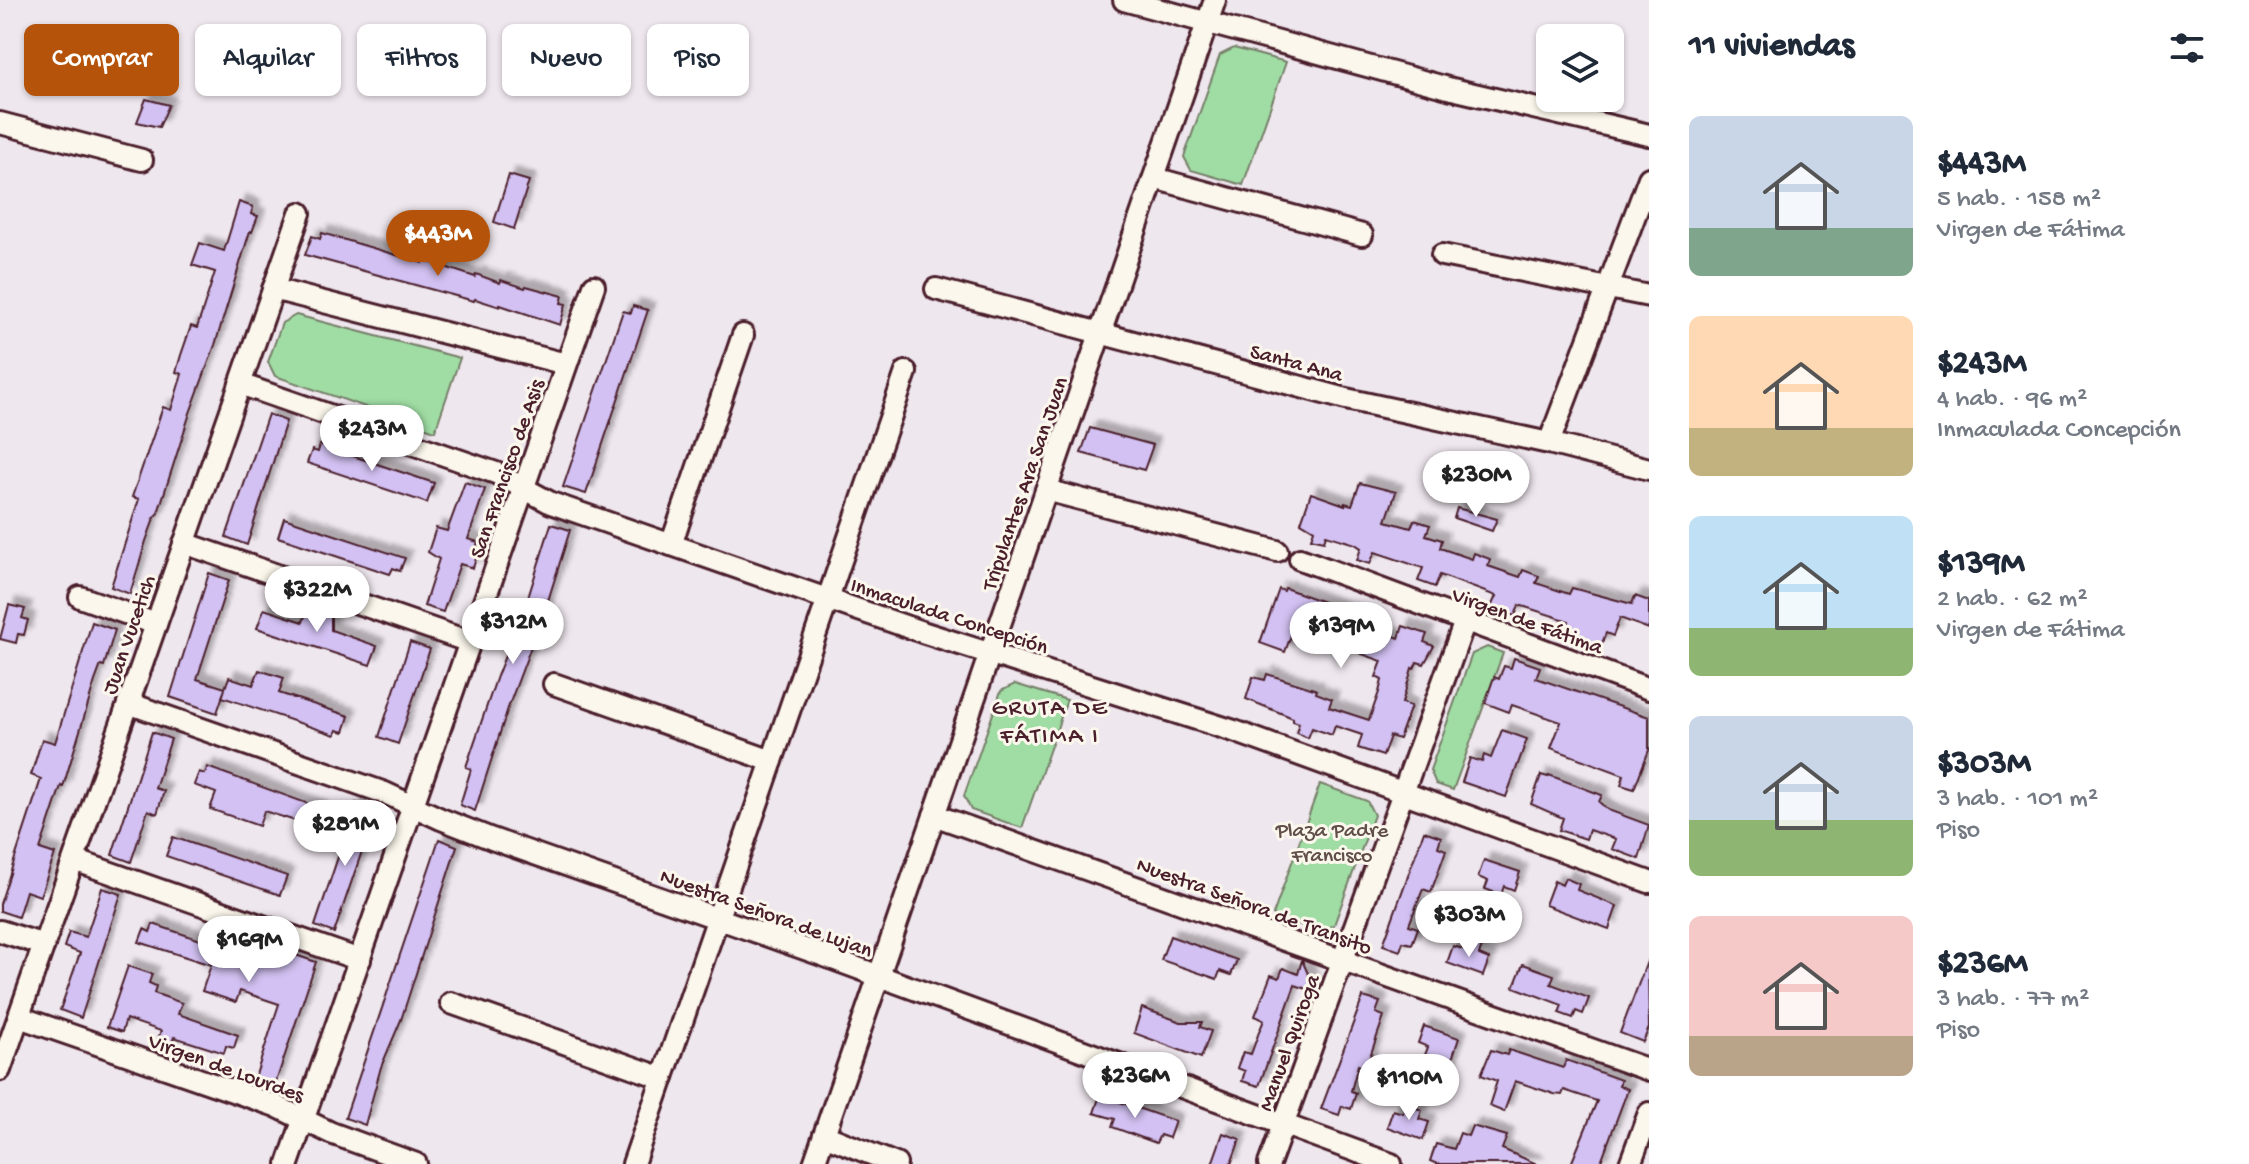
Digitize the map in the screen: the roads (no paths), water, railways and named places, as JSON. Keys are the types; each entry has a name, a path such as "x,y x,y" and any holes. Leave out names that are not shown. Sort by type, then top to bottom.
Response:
{"street":[{"path":"1124,0 1448,88 1649,135"},
{"name":"Tripulantes Ara San Juan","path":"814,1164 1215,0"},
{"path":"0,123 142,160"},
{"path":"1154,178 1362,235"},
{"path":"1549,443 1649,178"},
{"name":"Juan Vucetich","path":"0,1070 300,213"},
{"path":"1442,255 1649,296"},
{"name":"San Francisco de Asis","path":"288,1164 594,286"},
{"path":"273,289 566,364"},
{"name":"Santa Ana","path":"936,289 1346,399 1549,443 1649,469"},
{"path":"671,545 743,335"},
{"path":"633,1164 906,372"},
{"name":"Inmaculada Concepción","path":"240,384 496,473 551,503 990,654 1227,729 1649,882"},
{"path":"1046,490 1277,551"},
{"path":"184,543 470,642"},
{"name":"Virgen de Fátima","path":"1300,559 1649,689"},
{"path":"80,597 156,624"},
{"name":"Manuel Quiroga","path":"1269,1164 1465,621"},
{"path":"554,684 772,761"},
{"name":"Nuestra Señora de Lujan","path":"128,703 385,793 492,839 1391,1164"},
{"name":"Nuestra Señora de Transito","path":"934,815 1649,1070"},
{"path":"74,860 360,960"},
{"path":"0,931 44,945"},
{"path":"451,1003 663,1078"},
{"name":"Virgen de Lourdes","path":"19,1017 276,1106 331,1133 416,1164"},
{"path":"1630,1164 1649,1113"},
{"path":"824,1135 896,1164"}],"district":[{"name":"GRUTA DE FÁTIMA I","path":"1050,720"}],"park label":[{"name":"Plaza Padre Francisco","path":"1332,840"}]}
